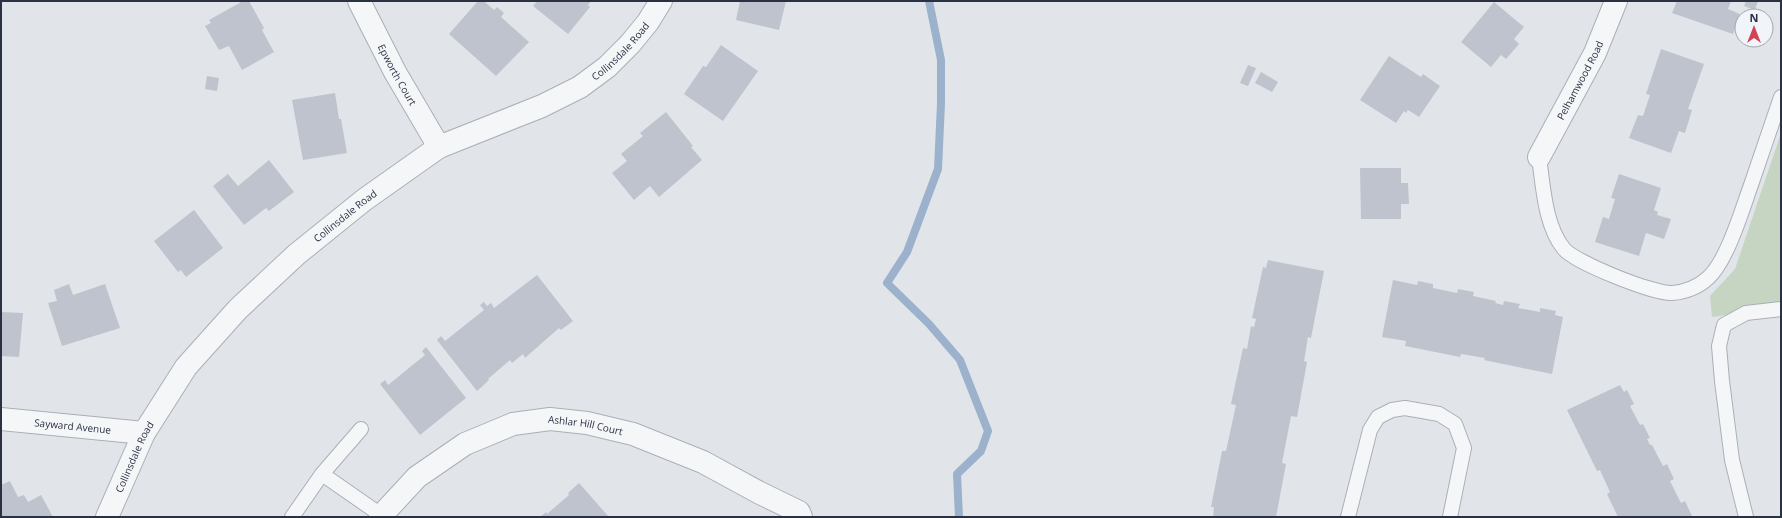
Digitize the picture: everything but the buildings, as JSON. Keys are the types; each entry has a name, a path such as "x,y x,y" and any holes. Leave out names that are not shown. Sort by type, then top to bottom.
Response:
{"street":[{"name":"Epworth Court","path":"359,1 396,72 439,146"},
{"name":"Collinsdale Road","path":"107,517 144,433 186,367 238,309 297,254 352,210 439,146 542,106 580,87 607,67 630,44 648,22 661,1"},
{"name":"Pelhamwood Road","path":"1539,157 1595,53 1616,1"},
{"name":"Ashlar Hill Court","path":"381,516 417,477 465,444 513,424 550,418 587,423 633,434 703,462 799,512 801,517"},
{"name":"Sayward Avenue","path":"1,419 144,433"}],"lane":[{"path":"1539,157 1547,209 1556,236 1565,250 1576,259 1650,290 1672,293 1693,289 1708,278 1719,263 1736,228 1781,97"},
{"path":"1746,517 1732,460 1719,346 1724,325 1746,313 1781,309"},
{"path":"1348,517 1370,430 1378,417 1392,410 1405,408 1438,414 1455,424 1464,448 1450,517"},
{"path":"292,517 322,474 360,429"},
{"path":"322,474 381,516"}],"green space":[{"path":"1781,133 1781,307 1712,317 1710,296 1735,269"}],"waterway":[{"path":"929,1 941,60 938,169 907,252 887,283 929,324 960,360 988,431 981,451 957,474 959,517"}]}
